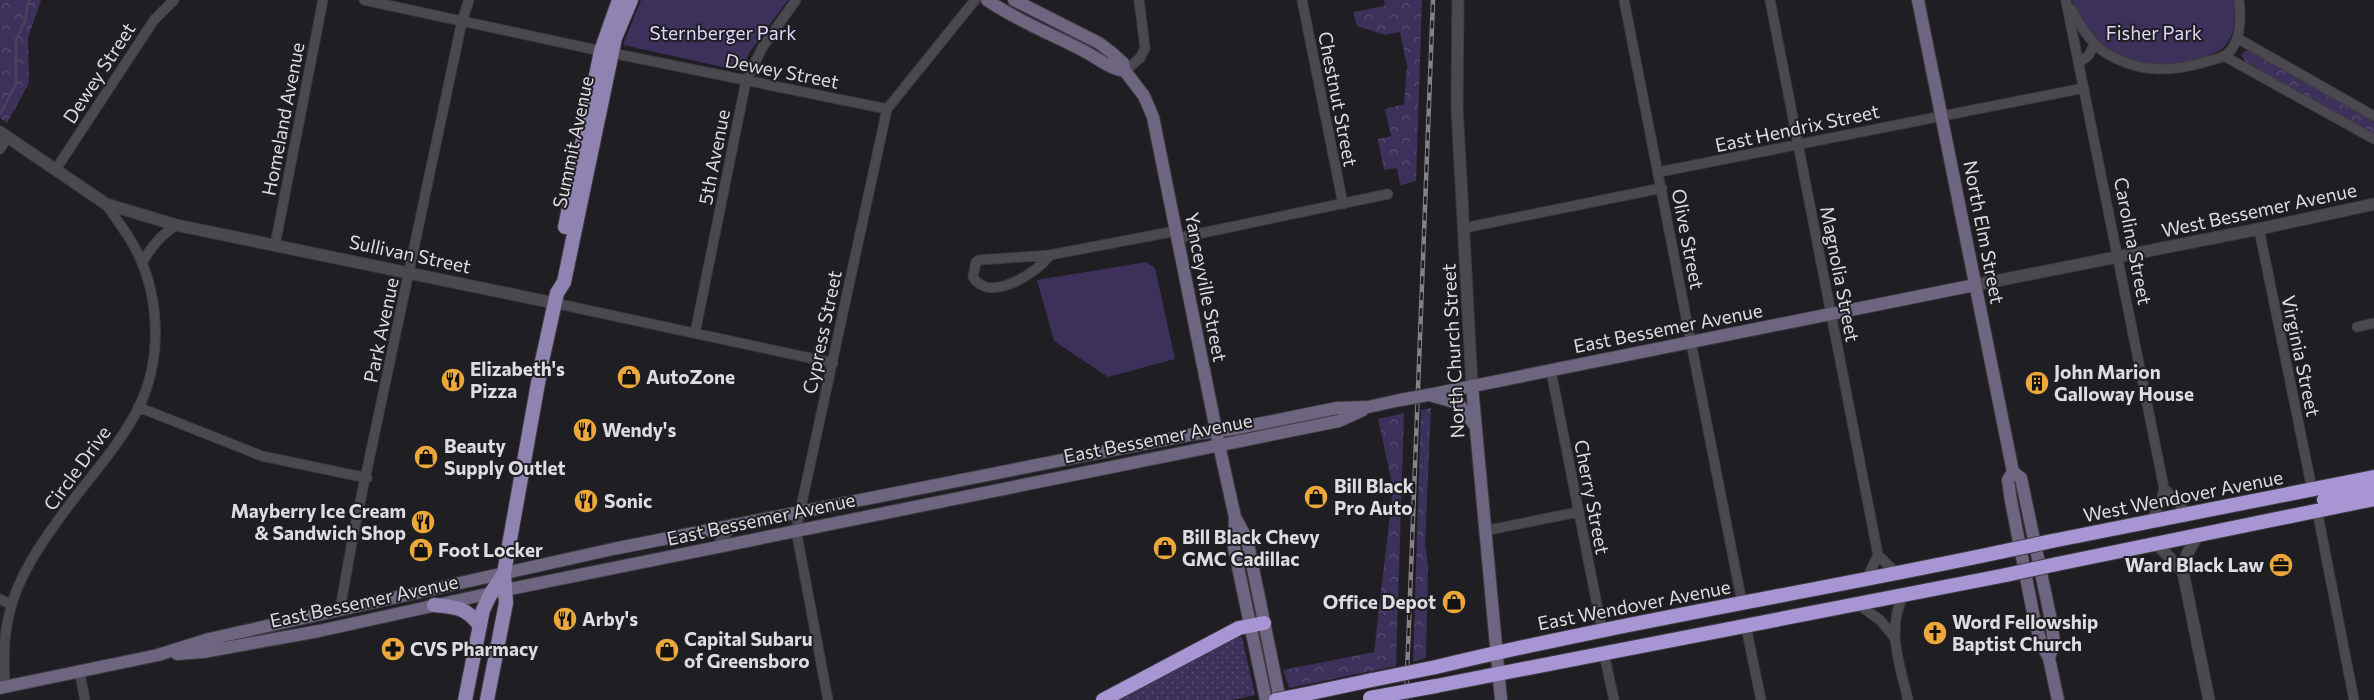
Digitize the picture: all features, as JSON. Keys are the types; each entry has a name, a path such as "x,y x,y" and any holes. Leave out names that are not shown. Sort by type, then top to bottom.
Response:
{"highway":[{"name":"West Wendover Avenue","path":"2000,552 2374,477"},
{"path":"2317,510 2326,499 2374,488"},
{"path":"1366,699 1859,605 2374,499"},
{"name":"East Wendover Avenue","path":"1278,700 1602,630 1897,574 2000,552"},
{"path":"1103,700 1239,628 1257,624"}],"main road":[{"name":"Summit Avenue","path":"487,700 506,603 504,573 542,361 556,298 554,283 558,261 619,0"},
{"name":"Summit Avenue","path":"606,52 619,29 631,0"},
{"path":"987,0 1011,15 1081,49 1115,70 1125,71"},
{"name":"Yanceyville Street","path":"1014,0 1098,43 1123,62 1125,71 1144,96 1153,117 1216,432 1235,517 1247,539 1266,700"},
{"name":"North Elm Street","path":"1918,0 2013,472 2008,480 2011,501 2035,623 2042,645 2049,658 2058,700"},
{"name":"East Bessemer Avenue","path":"3,687 158,655 209,639 340,609 734,524 1337,408 1368,407 1975,285"},
{"name":"North Church Street","path":"1472,386 1501,700"},
{"path":"1428,395 1458,403 1475,425"},
{"name":"East Bessemer Avenue","path":"158,655 202,652 306,634 505,590 1339,421 1368,407"},
{"name":"Summit Avenue","path":"465,700 480,626 491,593 504,573"},
{"path":"434,605 459,607 469,613 480,626"},
{"path":"306,634 333,622 338,617 340,609"},
{"path":"277,639 283,630 310,616"},
{"name":"Yanceyville Street","path":"1257,624 1278,700"}],"street":[{"name":"Dewey Street","path":"56,168 154,20 174,0"},
{"name":"Homeland Avenue","path":"275,245 323,0"},
{"name":"Dewey Street","path":"364,0 746,81 887,108"},
{"name":"Park Avenue","path":"340,609 354,531 367,478 462,21 469,0"},
{"name":"5th Avenue","path":"695,334 746,81 762,48 796,0"},
{"name":"Cypress Street","path":"828,700 796,530 887,108 975,0"},
{"path":"1125,71 1140,58 1145,48 1139,0"},
{"name":"Chestnut Street","path":"1302,0 1343,204"},
{"name":"North Church Street","path":"1458,0 1456,107 1472,386"},
{"name":"Olive Street","path":"1624,0 1742,603"},
{"name":"Magnolia Street","path":"1770,0 1878,555"},
{"path":"2066,1 2085,33 2104,52 2123,62 2149,69 2162,70 2194,65 2224,56 2237,38 2240,30 2239,0"},
{"name":"Carolina Street","path":"2066,1 2164,488"},
{"path":"2237,38 2374,116"},
{"path":"2079,63 2088,56 2095,44"},
{"path":"2224,56 2374,139"},
{"name":"East Hendrix Street","path":"1659,172 2084,88"},
{"name":"Sullivan Street","path":"4,134 106,204 176,225 410,272 556,298 695,334 833,363"},
{"path":"0,149 4,134"},
{"path":"1464,228 1662,188"},
{"path":"1050,255 1044,264 1023,278 1005,285 989,288 976,283 973,277 976,262 979,260 1050,255 1177,234 1388,194"},
{"name":"Circle Drive","path":"3,687 5,637 12,605 40,546 126,429 138,407 151,370 155,335 152,297 134,245 106,204"},
{"name":"West Bessemer Avenue","path":"1975,285 2259,229 2374,204"},
{"path":"142,264 150,248 162,235 176,225"},
{"name":"Virginia Street","path":"2259,229 2312,489"},
{"path":"2357,327 2374,324"},
{"name":"Cherry Street","path":"1551,371 1602,630"},
{"path":"138,407 262,456 367,478"},
{"path":"2164,488 2188,514"},
{"path":"2150,522 2160,504 2164,488"},
{"path":"2317,510 2354,700"},
{"path":"1484,531 1578,512"},
{"path":"719,546 722,537 734,524"},
{"path":"2198,535 2187,554 2183,572 2209,700"},
{"path":"2156,543 2183,572"},
{"path":"1866,580 1878,555 1897,574"},
{"path":"1903,596 1896,613 1894,637 1908,700"},
{"path":"0,599 12,605"},
{"path":"1859,605 1880,620 1894,637"},
{"path":"1746,627 1761,700"},
{"path":"1604,654 1614,700"},
{"path":"79,670 84,700"}],"green space":[{"path":"0,0 41,0 28,38 29,83 7,123 0,118"},
{"name":"Sternberger Park","path":"641,0 788,0 749,53 741,71 623,45"},
{"path":"1384,0 1422,0 1416,181 1400,185 1397,168 1384,170 1378,139 1391,136 1385,109 1404,104 1407,66 1400,32 1385,35 1357,26 1353,12 1385,6"},
{"name":"Fisher Park","path":"2072,0 2234,0 2233,31 2224,47 2214,53 2180,63 2148,64 2133,61 2119,55 2094,37 2084,24"},
{"path":"2247,50 2255,52 2374,122 2374,134 2246,62 2241,55"},
{"path":"1146,262 1155,268 1175,359 1108,377 1054,341 1037,280"},
{"path":"1431,408 1425,544 1428,566 1426,658 1413,662 1421,410"},
{"path":"1404,413 1396,666 1289,688 1283,670 1374,652 1393,488 1378,419"},
{"path":"1242,637 1255,695 1233,700 1116,700 1234,639"}],"waterway":[{"path":"1,113 16,84 16,40 25,21 29,0"}],"railway":[{"path":"1406,700 1433,0"}],"place":[{"name":"AutoZone","path":"629,377"},
{"name":"Elizabeth's Pizza","path":"453,380"},
{"name":"John Marion Galloway House","path":"2037,383"},
{"name":"Wendy's","path":"585,430"},
{"name":"Beauty Supply Outlet","path":"426,457"},
{"name":"Bill Black Pro Auto","path":"1316,497"},
{"name":"Sonic","path":"586,501"},
{"name":"Mayberry Ice Cream & Sandwich Shop","path":"423,522"},
{"name":"Bill Black Chevy GMC Cadillac","path":"1165,548"},
{"name":"Foot Locker","path":"421,550"},
{"name":"Ward Black Law","path":"2281,565"},
{"name":"Office Depot","path":"1454,602"},
{"name":"Arby's","path":"565,619"},
{"name":"Word Fellowship Baptist Church","path":"1935,633"},
{"name":"CVS Pharmacy","path":"393,649"},
{"name":"Capital Subaru of Greensboro","path":"667,650"}]}
